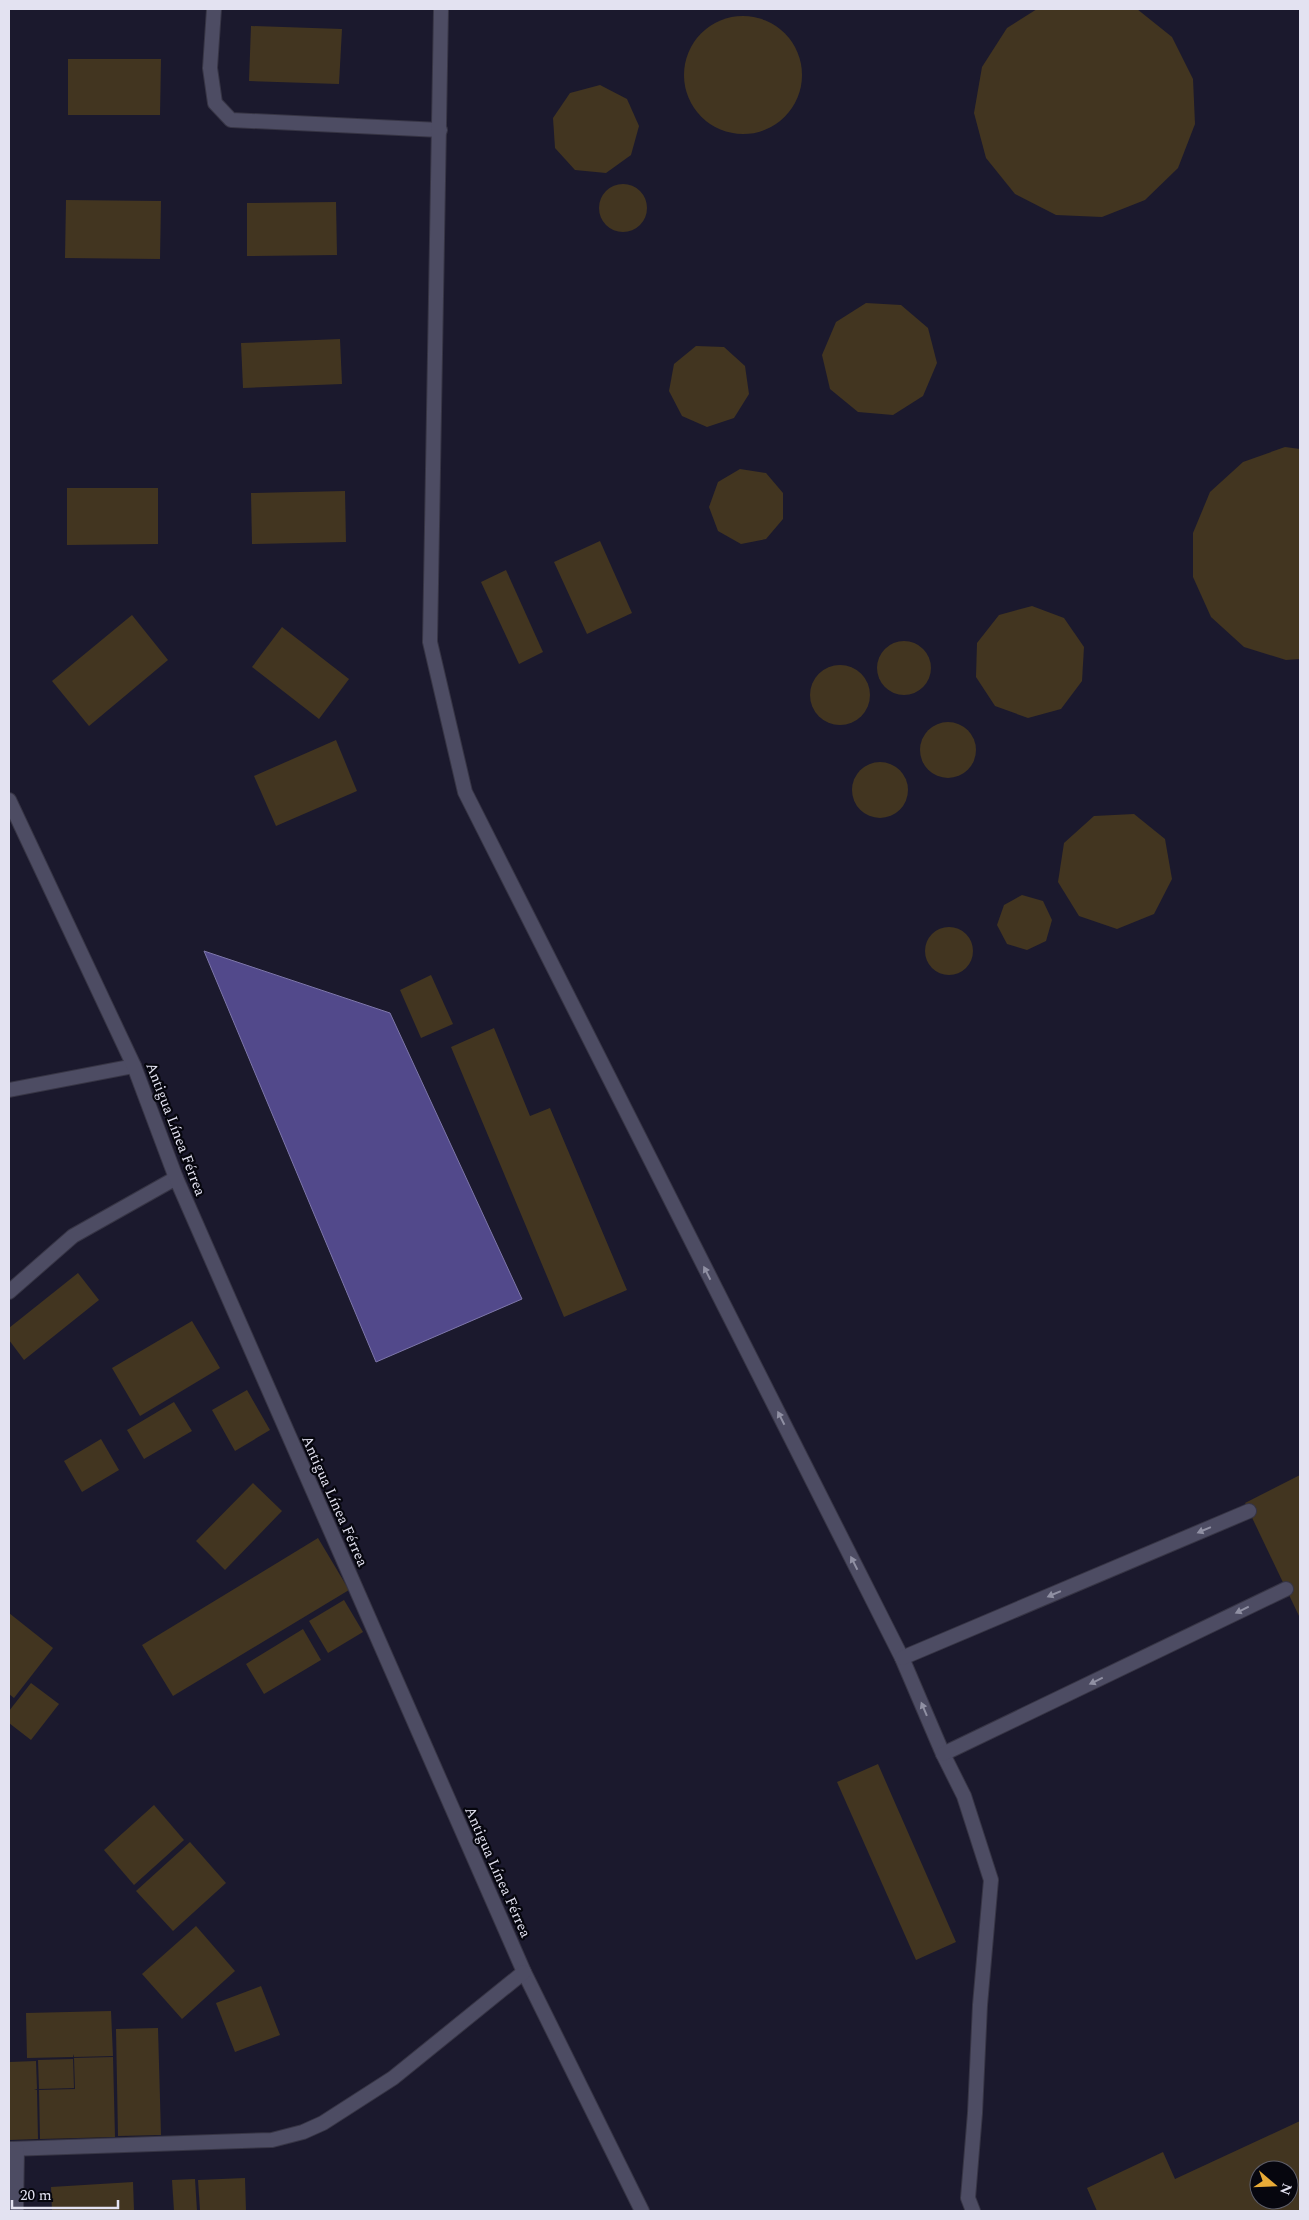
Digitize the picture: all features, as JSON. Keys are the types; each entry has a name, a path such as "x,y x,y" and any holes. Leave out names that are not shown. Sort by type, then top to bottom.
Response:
{"street":[{"path":"214,9 210,68 215,103 231,120 440,130"},
{"path":"441,9 430,642 465,792 902,1658 943,1754 964,1796 991,1880 980,2005 975,2113 968,2198 972,2211"},
{"name":"Antigua Línea Férrea","path":"9,800 134,1066 176,1178 524,1972 642,2211"},
{"path":"9,1090 134,1066"},
{"path":"9,1292 73,1236 176,1178"},
{"path":"902,1658 1249,1511"},
{"path":"943,1754 1286,1589"},
{"path":"16,2211 13,2149 272,2140 303,2132 323,2123 393,2078 524,1972"}],"shaded area":[{"path":"204,951 390,1013 522,1299 376,1362"}],"building":[{"path":"1037,9 1137,9 1172,37 1193,79 1195,124 1178,168 1145,200 1102,217 1056,215 1015,194 986,158 974,113 982,67 1007,28"},
{"path":"743,16 766,20 785,33 798,52 802,75 798,98 785,117 766,130 743,134 720,130 701,117 688,98 684,75 688,52 701,33 720,20"},
{"path":"251,26 342,29 339,84 249,81"},
{"path":"68,59 161,59 160,115 68,115"},
{"path":"600,85 627,99 639,126 631,155 606,173 575,170 555,148 553,118 570,93"},
{"path":"623,184 632,186 640,191 645,199 647,208 645,217 640,225 632,230 623,232 614,230 606,225 601,217 599,208 601,199 606,191 614,186"},
{"path":"66,200 161,201 160,259 65,258"},
{"path":"336,202 337,255 247,256 247,203"},
{"path":"866,303 901,305 928,328 937,363 923,396 893,415 858,412 830,389 822,355 836,322"},
{"path":"340,339 342,384 243,388 241,343"},
{"path":"696,346 724,347 745,366 749,394 734,418 707,427 682,416 669,391 674,364"},
{"path":"1285,447 1300,449 1300,659 1286,660 1244,647 1211,617 1193,577 1193,533 1210,492 1243,462"},
{"path":"740,469 766,473 783,493 783,519 766,539 741,544 718,531 709,507 718,482"},
{"path":"67,488 158,488 158,544 67,545"},
{"path":"345,491 346,542 252,544 251,493"},
{"path":"600,541 632,613 587,634 554,562"},
{"path":"506,570 543,652 519,664 481,582"},
{"path":"1032,606 1064,618 1084,647 1082,681 1061,709 1028,718 995,706 976,677 977,643 999,615"},
{"path":"132,615 168,660 89,726 52,681"},
{"path":"282,627 349,679 319,719 252,667"},
{"path":"904,641 923,649 931,668 923,687 904,695 885,687 877,668 885,649"},
{"path":"840,665 857,670 865,678 870,695 865,712 857,720 840,725 823,720 815,712 810,695 815,678 823,670"},
{"path":"948,722 959,724 968,730 974,739 976,750 974,761 968,770 959,776 948,778 937,776 928,770 922,761 920,750 922,739 928,730 937,724"},
{"path":"336,740 357,791 276,826 254,776"},
{"path":"874,762 886,762 896,766 904,774 908,790 904,806 896,814 886,818 874,818 864,814 856,806 852,796 852,784 856,774 864,766"},
{"path":"1134,814 1165,839 1172,879 1154,914 1117,929 1079,916 1058,882 1064,843 1094,816"},
{"path":"1022,895 1043,901 1052,920 1046,941 1027,950 1007,944 997,925 1004,905"},
{"path":"944,927 954,927 966,934 973,946 973,956 966,968 954,975 944,975 936,971 929,964 925,956 925,946 929,938 936,931"},
{"path":"431,975 453,1024 421,1038 400,990"},
{"path":"494,1028 530,1116 550,1108 627,1290 564,1317 451,1047"},
{"path":"78,1273 99,1300 24,1360 9,1340 9,1328"},
{"path":"192,1321 220,1368 140,1416 112,1368"},
{"path":"247,1390 270,1430 235,1451 212,1410"},
{"path":"174,1402 192,1431 144,1459 127,1430"},
{"path":"101,1439 119,1470 82,1492 64,1461"},
{"path":"1300,1475 1300,1618 1245,1503"},
{"path":"253,1483 282,1511 225,1570 196,1541"},
{"path":"318,1538 349,1590 173,1696 142,1645"},
{"path":"344,1600 363,1632 328,1653 309,1621"},
{"path":"9,1613 53,1648 14,1698 9,1694"},
{"path":"303,1629 321,1660 264,1694 246,1664"},
{"path":"31,1683 59,1704 31,1740 9,1723 9,1711"},
{"path":"878,1764 956,1942 916,1960 837,1782"},
{"path":"154,1805 184,1840 134,1885 104,1850"},
{"path":"190,1842 226,1883 173,1931 136,1891"},
{"path":"196,1926 235,1971 182,2019 142,1974"},
{"path":"261,1986 280,2035 235,2052 216,2003"},
{"path":"111,2011 113,2056 74,2057 73,2054 73,2057 27,2058 26,2013"},
{"path":"158,2028 161,2135 118,2136 116,2029"},
{"path":"113,2057 115,2137 40,2139 39,2090 75,2089 74,2058"},
{"path":"73,2059 74,2088 39,2089 38,2060"},
{"path":"36,2061 37,2089 34,2089 37,2090 38,2139 9,2140 9,2062"},
{"path":"1300,2121 1300,2211 1097,2211 1087,2188 1163,2152 1175,2179"},
{"path":"245,2178 246,2211 200,2211 198,2180"},
{"path":"195,2179 197,2211 174,2211 172,2180"},
{"path":"133,2182 134,2211 52,2211 51,2187"}]}
